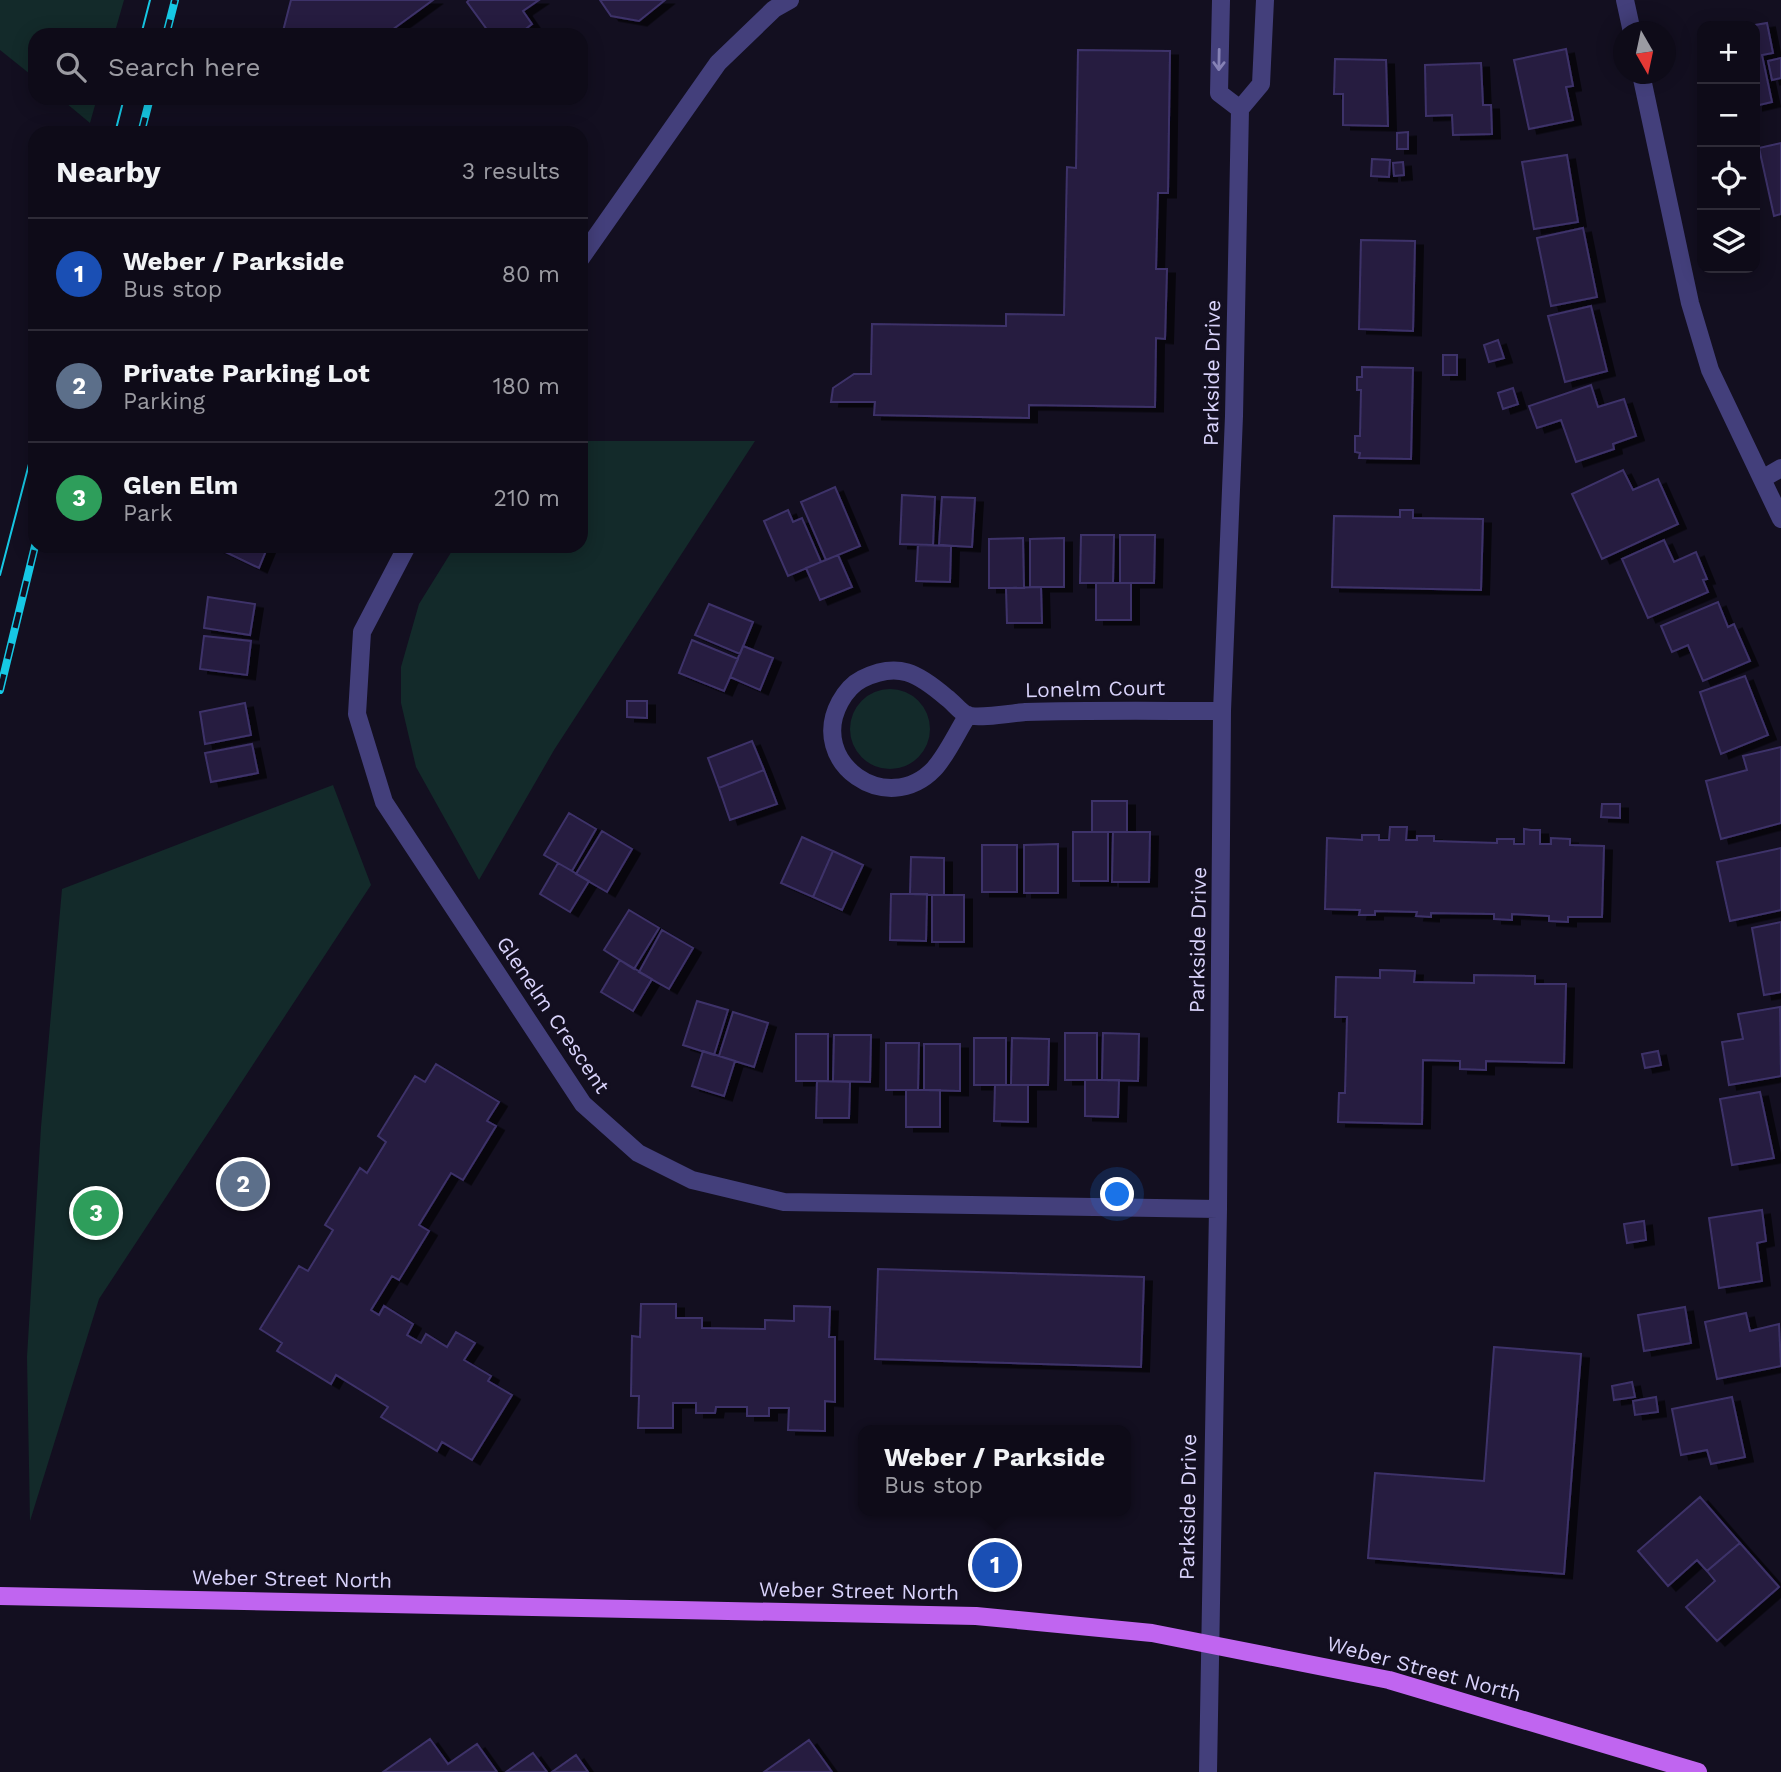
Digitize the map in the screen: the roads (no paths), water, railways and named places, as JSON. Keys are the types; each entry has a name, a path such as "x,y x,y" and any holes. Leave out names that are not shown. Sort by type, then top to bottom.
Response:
{"main road":[{"name":"Weber Street North","path":"0,1596 976,1616 1152,1633 1389,1681 1698,1772"}],"street":[{"path":"588,248 718,63 774,9 790,0"},
{"path":"1221,0 1219,93 1240,109 1261,84 1265,0"},
{"path":"1625,0 1630,21"},
{"path":"1643,84 1690,303 1710,370 1781,519"},
{"name":"Parkside Drive","path":"1208,1772 1218,1209 1222,711 1234,416 1240,109"},
{"path":"1762,479 1781,468"},
{"name":"Glenelm Crescent","path":"403,553 362,632 357,715 384,802 583,1104 638,1153 692,1180 784,1202 1218,1209"},
{"path":"899,669 922,679 968,715 935,768 920,780 901,788 863,782 846,768 836,753 831,734 833,715 844,695 857,682 877,671 899,669"},
{"name":"Lonelm Court","path":"968,715 1222,711"}],"tram line":[{"path":"143,28 150,0"},
{"path":"117,126 122,105"},
{"path":"0,575 28,468"}],"railway":[{"path":"168,28 175,0"},
{"path":"143,126 148,105"},
{"path":"0,690 33,553"}],"place":[{"name":"Private Parking Lot","path":"243,1184"},
{"name":"Glen Elm","path":"96,1213"},
{"name":"Weber / Parkside","path":"995,1565"}]}
